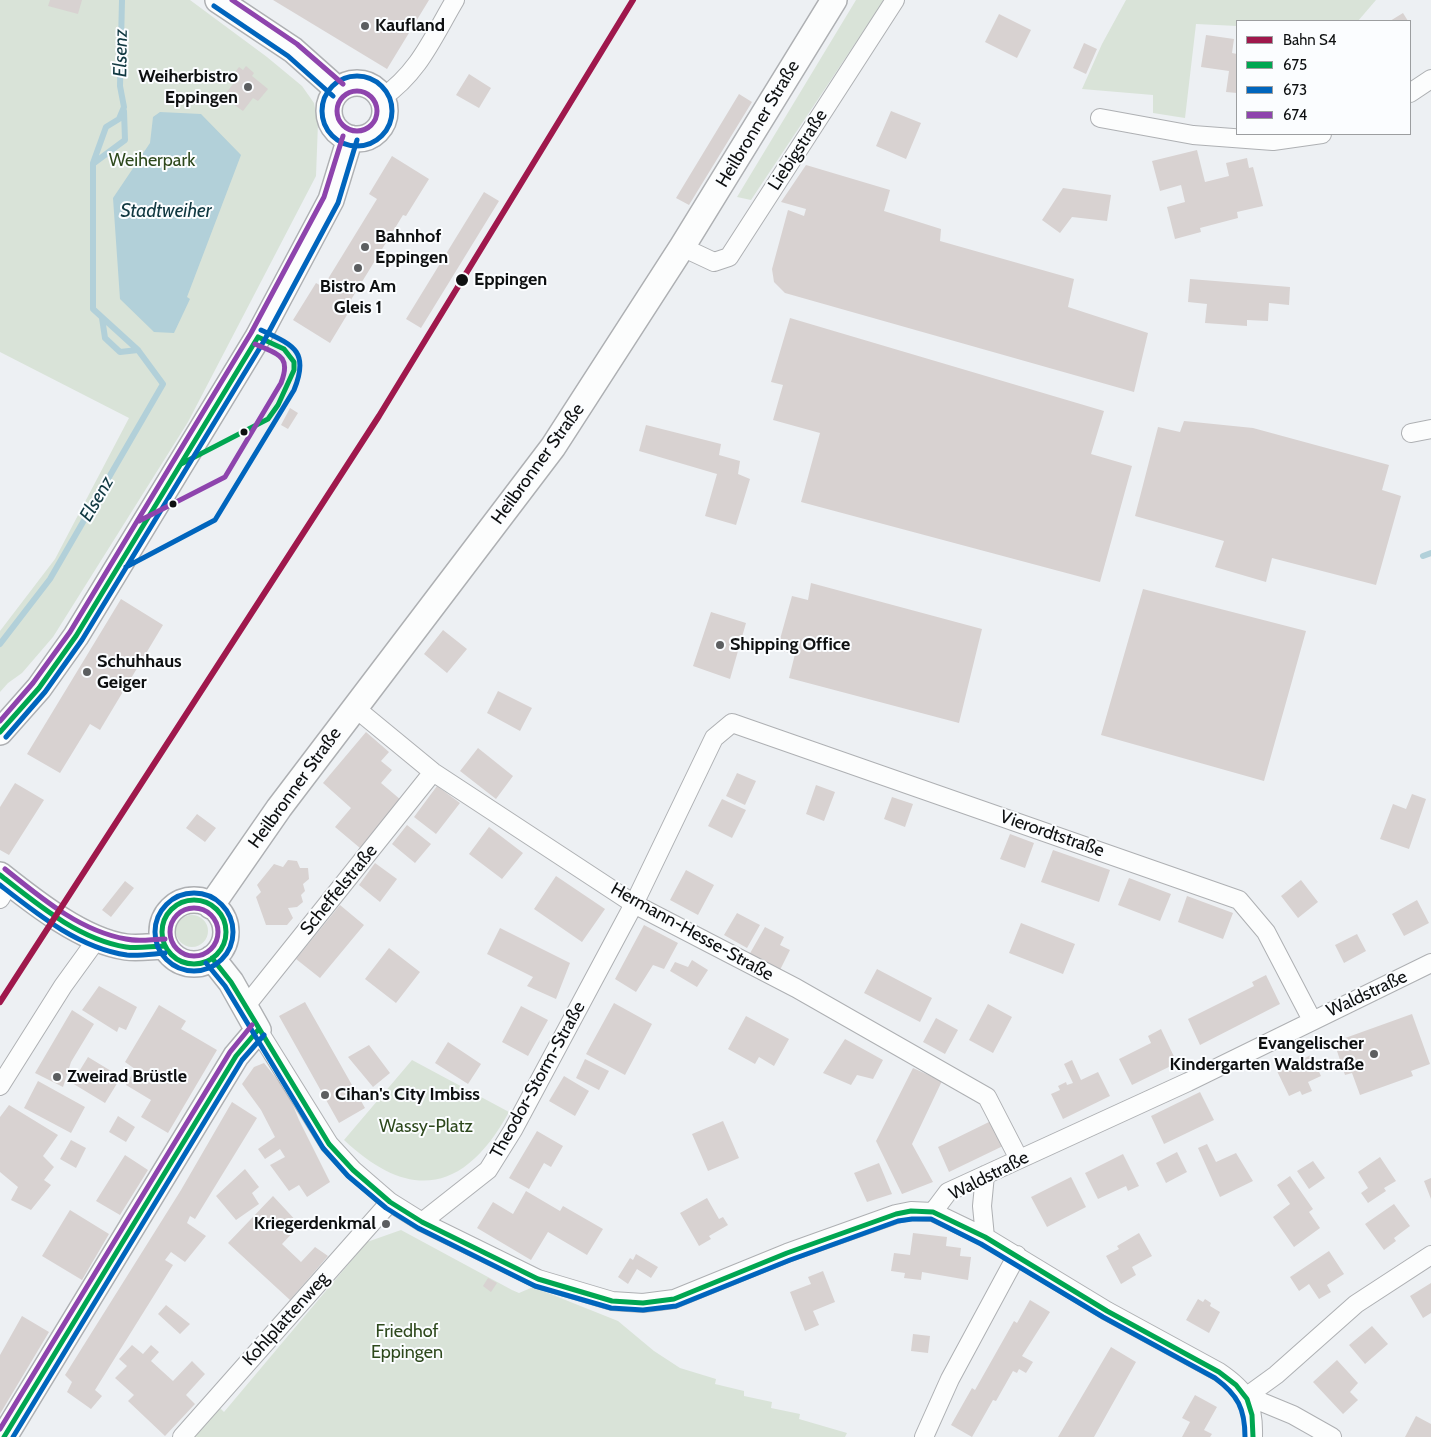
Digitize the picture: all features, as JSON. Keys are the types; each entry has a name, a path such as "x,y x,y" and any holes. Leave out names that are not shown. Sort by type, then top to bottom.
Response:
{"street":[{"path":"218,0 293,50 338,90"},
{"path":"382,98 413,72 455,0"},
{"name":"Heilbronner Straße","path":"211,906 279,808 354,707 553,447 682,247 834,0"},
{"name":"Liebigstraße","path":"682,247 714,262 729,257 895,0"},
{"path":"1411,92 1431,79"},
{"path":"362,84 371,87 382,98 385,114 379,128 366,138 350,138 336,130 331,121 330,104 338,90 347,85 362,84"},
{"path":"1100,118 1193,134 1273,141 1315,135"},
{"path":"0,732 39,688 76,636 258,337 331,200 346,157 350,138"},
{"path":"1411,433 1431,429"},
{"name":"Hermann-Hesse-Straße","path":"354,707 433,772 634,904 796,988 986,1097 1019,1159"},
{"name":"Theodor-Storm-Straße","path":"422,1222 488,1170 513,1130 634,904 714,738 732,722"},
{"name":"Vierordtstraße","path":"732,722 1239,900 1266,932 1312,1020"},
{"name":"Scheffelstraße","path":"245,1007 433,772"},
{"path":"3,885 97,939 127,947 165,946"},
{"path":"189,901 200,901 211,906 222,918 226,935 220,950 212,958 202,963 186,964 172,956 165,946 162,935 163,923 173,908 189,901"},
{"path":"0,1086 62,986 97,939"},
{"path":"212,958 231,982 258,1030 329,1144 353,1170 390,1202 422,1222"},
{"name":"Waldstraße","path":"422,1222 538,1280 612,1301 643,1303 674,1299 787,1253 896,1214 911,1211 933,1212 948,1192 1188,1082 1431,963"},
{"path":"4,1437 236,1056 258,1030"},
{"path":"985,1175 982,1206 985,1237"},
{"name":"Kohlplattenweg","path":"182,1437 390,1202"},
{"path":"933,1212 985,1237 1107,1311 1219,1372 1242,1389 1247,1396 1254,1420 1253,1437"},
{"path":"924,1437 950,1379 1017,1255"},
{"path":"1247,1396 1276,1375 1356,1304 1431,1255"},
{"path":"1247,1396 1293,1415 1332,1437"}],"green space":[{"name":"Weiherpark","path":"0,0 190,0 267,57 302,86 314,103 318,123 316,176 188,422 53,637 22,673 8,683 0,692 0,631 55,559 129,418 0,352"},
{"path":"856,0 884,0 751,200 737,197"},
{"path":"1126,0 1376,0 1359,20 1236,20 1236,26 1196,24 1185,118 1153,113 1153,95 1082,89 1102,44"},
{"path":"192,915 204,919 208,931 204,943 192,947 180,943 176,931 180,919"},
{"name":"Wassy-Platz","path":"412,1060 509,1112 492,1139 474,1159 455,1173 435,1180 414,1180 392,1173 369,1160 344,1140"},
{"name":"Friedhof Eppingen","path":"401,1230 519,1293 533,1287 618,1321 654,1351 680,1368 716,1379 715,1384 744,1391 744,1396 772,1402 771,1408 800,1414 799,1419 847,1433 845,1437 191,1437 219,1407 224,1412 367,1242"}],"water":[{"name":"Stadtweiher","path":"160,112 201,114 241,155 187,297 190,299 174,333 154,332 120,299 113,198 150,143 153,117"}],"building":[{"path":"50,0 82,0 78,14 48,6"},
{"name":"Kaufland","path":"273,0 429,0 387,69"},
{"path":"1403,13 1407,20 1392,20"},
{"path":"999,14 1031,30 1017,58 985,42"},
{"path":"1206,35 1234,39 1232,53 1236,54 1236,93 1226,92 1229,71 1201,67"},
{"path":"1084,43 1097,49 1086,74 1073,68"},
{"name":"Weiherbistro Eppingen","path":"246,66 254,73 252,76 268,89 258,101 253,98 243,111 223,97 233,84 229,80 239,67 243,70"},
{"path":"469,74 491,88 479,108 456,95"},
{"path":"739,94 752,102 689,205 676,198"},
{"path":"891,111 921,123 906,159 876,146"},
{"path":"1197,150 1205,182 1229,176 1226,163 1247,158 1249,168 1253,167 1263,206 1237,212 1238,218 1200,228 1201,232 1175,239 1167,207 1185,202 1181,185 1160,191 1152,161"},
{"name":"Bahnhof Eppingen","path":"392,156 429,179 406,216 403,215 349,303 353,305 330,343 293,320 316,283 323,287 377,199 369,194"},
{"path":"806,165 890,190 884,211 941,229 940,241 1074,279 1068,307 1148,333 1134,392 785,293 774,282 772,269 788,210 804,216 806,209 781,202"},
{"path":"1063,188 1111,195 1107,221 1072,217 1060,233 1042,220"},
{"path":"484,192 499,201 421,328 406,319"},
{"path":"1190,279 1290,287 1289,305 1269,303 1268,321 1247,320 1247,326 1205,323 1207,304 1188,302"},
{"path":"790,318 1104,411 1091,454 1132,466 1100,582 801,502 820,433 773,420 783,385 771,382"},
{"path":"290,408 298,413 288,429 281,425"},
{"path":"1184,421 1253,428 1389,465 1382,490 1401,496 1376,585 1272,558 1266,582 1215,567 1224,541 1135,516 1158,427 1180,432"},
{"path":"646,425 721,444 719,455 740,461 738,474 750,479 736,525 705,516 717,474 639,451"},
{"path":"811,583 982,629 959,723 789,678 795,654 777,650 792,596 808,600"},
{"path":"1143,589 1306,631 1264,781 1101,735"},
{"path":"121,599 163,625 100,730 90,724 60,773 27,754"},
{"name":"Shipping Office","path":"711,612 746,623 730,679 693,666"},
{"path":"443,630 467,649 447,673 424,654"},
{"path":"498,691 532,708 520,731 487,713"},
{"path":"366,732 389,752 381,761 392,770 381,783 401,800 360,848 335,827 351,808 323,783"},
{"path":"478,748 513,776 496,799 460,771"},
{"path":"737,773 756,781 745,805 726,796"},
{"path":"15,783 44,800 9,855 0,850 0,807"},
{"path":"816,785 835,792 824,821 806,814"},
{"path":"437,786 460,803 436,834 414,817"},
{"path":"1412,794 1426,799 1409,849 1380,839 1393,804 1406,809"},
{"path":"892,797 913,804 905,827 884,819"},
{"path":"722,799 746,810 732,838 708,826"},
{"path":"197,814 216,828 205,842 186,828"},
{"path":"407,825 431,844 415,863 392,844"},
{"path":"489,827 523,853 502,879 469,854"},
{"path":"1010,834 1034,843 1025,868 1000,859"},
{"path":"1053,850 1110,870 1099,902 1041,882"},
{"path":"288,860 297,861 300,868 308,868 309,879 303,884 305,891 301,895 303,902 297,907 288,908 293,918 287,925 266,925 256,897 261,892 257,885 274,864 283,867"},
{"path":"375,863 397,879 380,902 359,885"},
{"path":"686,870 714,885 698,915 670,900"},
{"path":"556,876 605,909 582,942 534,909"},
{"path":"1129,878 1171,894 1160,921 1118,905"},
{"path":"1301,880 1318,902 1298,918 1281,896"},
{"path":"125,881 134,888 111,917 102,910"},
{"path":"1187,896 1233,913 1223,939 1178,922"},
{"path":"1417,900 1429,923 1404,936 1392,914"},
{"path":"340,905 364,925 320,978 296,959"},
{"path":"737,913 760,925 747,948 724,935"},
{"path":"1021,923 1075,944 1063,974 1009,953"},
{"path":"644,925 678,943 664,969 653,965 636,992 615,979"},
{"path":"765,927 784,937 780,945 790,950 779,972 749,955"},
{"path":"500,928 570,963 556,999 527,986 533,977 487,954"},
{"path":"1357,934 1366,951 1344,963 1335,945"},
{"path":"389,948 420,972 396,1003 365,979"},
{"path":"692,960 708,970 697,987 670,971 675,962 688,967"},
{"path":"877,969 932,998 920,1022 864,993"},
{"path":"1266,975 1280,1004 1200,1045 1188,1019 1254,986 1252,982"},
{"path":"99,986 137,1007 126,1030 119,1027 117,1032 82,1010"},
{"path":"305,1002 365,1108 339,1123 279,1016"},
{"path":"614,1003 652,1024 625,1075 586,1054"},
{"path":"988,1004 1012,1017 993,1053 969,1040"},
{"path":"159,1005 186,1021 181,1029 217,1050 168,1133 141,1117 151,1100 126,1085 135,1069 125,1062"},
{"path":"521,1006 548,1020 528,1056 502,1042"},
{"path":"72,1010 94,1024 71,1062 63,1087 35,1073"},
{"path":"1412,1014 1430,1064 1411,1071 1413,1076 1360,1095 1352,1073 1345,1075 1334,1042"},
{"path":"746,1016 789,1039 774,1066 759,1057 755,1064 728,1049"},
{"path":"936,1018 958,1030 945,1054 923,1042"},
{"path":"1161,1029 1177,1063 1132,1085 1119,1059 1151,1043 1148,1036"},
{"path":"845,1039 883,1060 873,1079 857,1075 851,1085 823,1073"},
{"path":"448,1042 481,1064 468,1084 435,1063"},
{"path":"369,1045 390,1073 373,1087 348,1057"},
{"path":"1311,1055 1321,1076 1308,1082 1312,1091 1302,1095 1300,1091 1289,1096 1277,1071"},
{"path":"88,1057 121,1077 105,1103 72,1083"},
{"path":"585,1059 609,1071 599,1090 576,1078"},
{"path":"1072,1060 1081,1080 1098,1072 1110,1096 1063,1119 1051,1094 1060,1090 1058,1086 1066,1082 1067,1085 1073,1083 1064,1064"},
{"path":"264,1063 288,1093 299,1120 330,1182 307,1197 299,1185 289,1191 270,1165 285,1157 280,1149 265,1159 258,1149 275,1137 261,1110 242,1084 254,1067"},
{"path":"913,1068 942,1081 912,1144 933,1182 902,1194 876,1141"},
{"path":"564,1076 589,1091 575,1116 549,1101"},
{"path":"38,1081 85,1107 71,1133 24,1108"},
{"path":"1200,1092 1214,1120 1164,1144 1151,1116"},
{"path":"232,1102 257,1118 195,1219 190,1216 187,1223 206,1236 185,1262 171,1252 165,1260 173,1265 95,1390 102,1396 91,1409 67,1392 72,1382 65,1375 181,1190"},
{"path":"9,1105 58,1135 43,1156 54,1167 44,1180 51,1185 31,1210 11,1200 18,1187 0,1172 0,1117"},
{"path":"118,1116 135,1127 126,1142 109,1132"},
{"path":"723,1121 739,1158 708,1171 692,1134"},
{"path":"991,1121 1003,1146 949,1172 938,1147"},
{"path":"537,1131 563,1146 551,1167 544,1163 529,1189 509,1178"},
{"path":"71,1140 86,1148 76,1168 60,1159"},
{"path":"1207,1144 1216,1162 1236,1153 1253,1181 1220,1197 1198,1148"},
{"path":"1177,1152 1187,1172 1166,1183 1156,1163"},
{"path":"1123,1154 1139,1186 1128,1191 1126,1186 1098,1199 1085,1173"},
{"path":"125,1155 148,1170 120,1215 96,1201"},
{"path":"1380,1157 1396,1181 1384,1188 1386,1191 1368,1203 1361,1193 1368,1188 1358,1172"},
{"path":"1313,1161 1325,1178 1309,1189 1297,1171"},
{"path":"879,1163 892,1194 867,1202 854,1173"},
{"path":"245,1169 259,1187 252,1193 259,1204 236,1220 216,1196"},
{"path":"1290,1176 1313,1209 1309,1212 1320,1228 1294,1247 1273,1217 1290,1204 1277,1185"},
{"path":"1071,1177 1086,1207 1047,1227 1031,1197"},
{"path":"1431,1178 1431,1199 1424,1181"},
{"path":"526,1191 560,1211 563,1206 603,1229 587,1255 548,1232 531,1260 477,1228 493,1202 513,1214"},
{"path":"273,1196 300,1225 282,1244 301,1262 315,1247 328,1256 290,1300 228,1243"},
{"path":"707,1198 719,1219 723,1217 728,1225 709,1236 711,1239 699,1246 680,1213"},
{"path":"1394,1204 1410,1226 1394,1238 1396,1241 1384,1250 1365,1224"},
{"path":"70,1210 109,1234 82,1280 42,1256"},
{"path":"913,1233 947,1237 946,1246 961,1248 960,1256 971,1257 968,1280 922,1272 921,1280 904,1278 905,1273 891,1271 894,1253 910,1255"},
{"path":"1139,1233 1152,1256 1132,1267 1136,1275 1121,1284 1106,1256 1119,1249 1117,1246"},
{"path":"1329,1251 1344,1274 1327,1285 1331,1292 1319,1299 1309,1284 1299,1291 1290,1277"},
{"path":"636,1254 658,1267 651,1278 637,1269 628,1284 618,1277 630,1258 633,1260"},
{"path":"823,1271 835,1302 813,1311 819,1325 805,1331 790,1292 811,1284 808,1277"},
{"path":"488,1278 497,1283 491,1292 483,1286"},
{"path":"1431,1283 1431,1313 1423,1318 1410,1296"},
{"path":"1198,1299 1203,1302 1205,1299 1211,1303 1210,1306 1220,1312 1209,1333 1186,1320"},
{"path":"1030,1300 1050,1312 1022,1356 1033,1362 1026,1373 1019,1369 1017,1373 1013,1371 996,1401 993,1400 972,1437 951,1425 972,1388 975,1390 1014,1321 1017,1323"},
{"path":"166,1305 190,1324 180,1334 158,1314"},
{"path":"22,1316 49,1332 0,1414 0,1355"},
{"path":"1372,1326 1388,1344 1365,1364 1349,1345"},
{"path":"913,1334 930,1336 928,1353 911,1351"},
{"path":"132,1345 143,1354 151,1345 159,1352 151,1361 173,1381 192,1361 205,1374 186,1395 195,1404 165,1436 128,1401 134,1395 115,1378 127,1366 119,1359"},
{"path":"1111,1347 1136,1362 1094,1437 1058,1437"},
{"path":"1337,1360 1358,1383 1350,1392 1358,1400 1343,1414 1313,1382"},
{"path":"1195,1395 1217,1407 1204,1430 1212,1434 1210,1437 1182,1437 1190,1422 1182,1418"},
{"path":"1416,1416 1431,1424 1431,1437 1405,1437"}],"waterway":[{"name":"Elsenz","path":"0,644 50,579 163,384 138,350 93,309 93,163 106,127 119,119 124,107 120,86 122,0"},
{"name":"Elsenz","path":"94,163 125,140 124,111"},
{"name":"Elsenz","path":"102,318 105,338 120,352 138,350"},
{"path":"1423,556 1431,553"}],"rail line":[{"name":"S4","path":"0,1002 379,416 633,0"}],"transit line":[{"name":"674","path":"232,0 297,44 343,84"},
{"name":"673","path":"214,6 288,56 333,96"},
{"name":"673","path":"350,76 364,76 377,82 386,91 392,104 392,111 390,124 382,136 364,146 350,146 337,140 328,131 322,118 322,104 328,91 337,82 350,76"},
{"name":"674","path":"361,91 368,94 374,100 377,111 376,119 368,128 361,131 353,131 346,128 338,119 337,107 340,100 349,92 361,91"},
{"name":"674","path":"0,721 33,683 70,632 251,333 324,197 343,136"},
{"name":"673","path":"6,737 45,692 82,640 264,341 338,203 357,140"},
{"name":"673","path":"126,567 215,520 294,390 300,366 296,351 282,340 261,330"},
{"name":"675","path":"181,464 268,419 278,405 294,370 294,362 284,349 258,337"},
{"name":"675","path":"0,732 39,688 76,636 258,337"},
{"name":"674","path":"139,521 225,477 281,383 284,374 285,366 280,357 276,353 255,344"},
{"name":"674","path":"5,869 47,902 93,929 131,940 165,939"},
{"name":"675","path":"0,875 59,919 91,936 108,943 126,947 165,946"},
{"name":"673","path":"0,885 59,928 92,945 127,955 165,953"},
{"name":"673","path":"186,893 202,893 216,899 227,910 233,924 233,932 233,940 227,954 216,965 202,971 186,971 172,965 161,954 155,940 155,924 161,910 172,899 186,893"},
{"name":"675","path":"194,900 212,906 220,914 226,932 220,950 212,958 194,964 176,958 168,950 162,932 168,914 176,906 194,900"},
{"name":"674","path":"189,908 199,908 211,915 218,927 218,932 218,937 211,949 199,956 189,956 181,952 174,945 170,937 170,927 174,919 181,912 189,908"},
{"name":"675","path":"212,958 231,982 329,1144 353,1170 390,1202 422,1222 538,1279 612,1301 643,1303 674,1299 787,1253 896,1214 911,1211 933,1212 985,1237 1107,1311 1219,1372 1236,1385 1247,1399 1252,1415 1253,1437"},
{"name":"673","path":"206,963 225,986 323,1148 348,1176 386,1208 418,1228 535,1286 611,1308 643,1310 676,1306 790,1260 898,1221 931,1219 981,1244 1103,1317 1215,1378 1229,1390 1239,1403 1244,1418 1245,1437"},
{"name":"674","path":"0,1429 230,1052 252,1025"},
{"name":"675","path":"4,1437 236,1056 258,1030"},
{"name":"673","path":"13,1437 242,1060 264,1035"}],"place":[{"name":"Kaufland","path":"365,26"},
{"name":"Weiherbistro Eppingen","path":"248,87"},
{"name":"Bahnhof Eppingen","path":"365,247"},
{"name":"Bistro Am Gleis 1","path":"358,268"},
{"name":"Eppingen","path":"462,280"},
{"name":"Shipping Office","path":"720,645"},
{"name":"Schuhhaus Geiger","path":"87,672"},
{"name":"Evangelischer Kindergarten Waldstraße","path":"1374,1054"},
{"name":"Zweirad Brüstle","path":"57,1077"},
{"name":"Cihan's City Imbiss","path":"325,1095"},
{"name":"Kriegerdenkmal","path":"386,1224"}]}
